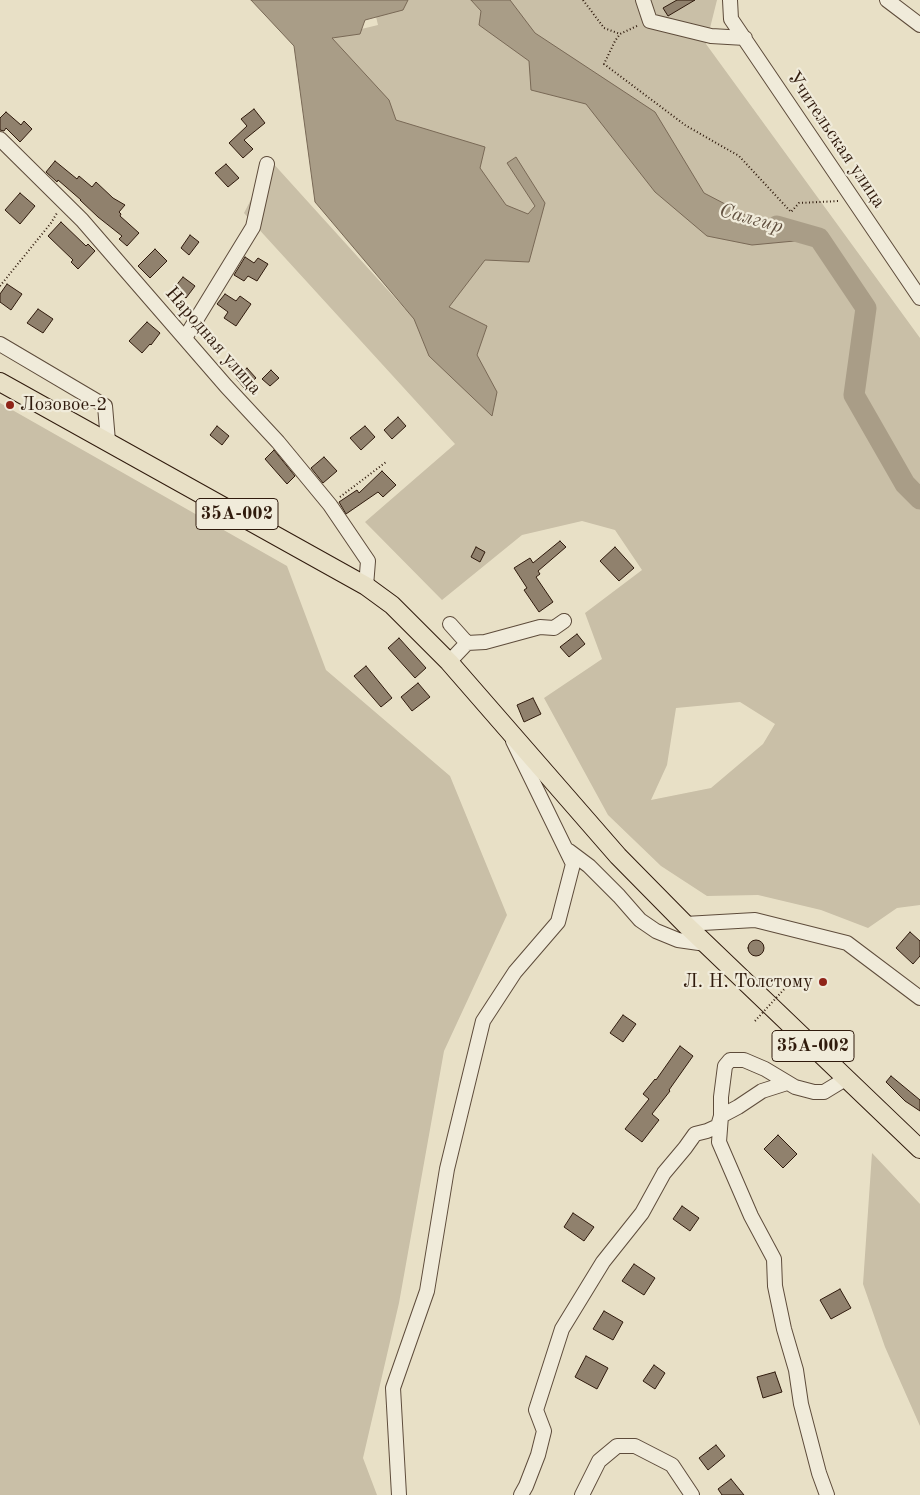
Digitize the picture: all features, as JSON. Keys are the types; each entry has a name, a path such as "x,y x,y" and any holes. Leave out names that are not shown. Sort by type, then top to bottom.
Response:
{"main road":[{"name":"35А-002","path":"0,382 366,586 392,605 449,662 618,856 685,924 920,1149"}],"street":[{"path":"643,0 650,21 711,36 744,38"},
{"name":"Учительская улица","path":"730,0 731,19 920,298"},
{"path":"887,0 920,25"},
{"name":"Народная улица","path":"0,140 82,220 226,386 278,442 330,504 368,561 366,586"},
{"path":"185,338 253,226 267,164"},
{"path":"0,344 105,406 108,442"},
{"path":"449,662 467,643 485,642 540,627 554,628 564,621"},
{"path":"450,624 467,643"},
{"path":"399,1495 393,1388 427,1291 447,1169 483,1021 515,972 558,922 573,864 506,727"},
{"path":"566,850 590,866 640,920 656,931 678,940 706,944"},
{"path":"685,924 754,920 847,943 920,998"},
{"path":"827,1495 819,1473 801,1404 796,1370 784,1329 775,1286 774,1259 750,1216 719,1142 722,1078 725,1066 730,1060 744,1060 794,1087 814,1092 824,1092 847,1078"},
{"path":"521,1495 538,1455 544,1431 536,1410 562,1329 603,1262 642,1213 664,1173 695,1134 718,1126 721,1116 762,1091 786,1083"},
{"path":"582,1495 599,1461 617,1446 635,1446 672,1465 692,1495"}],"path":[{"path":"583,0 604,28 620,34"},
{"path":"650,21 620,34 614,41 604,64 686,125 739,156 791,212 799,203 854,200"},
{"path":"0,286 66,204"},
{"path":"330,504 386,462"},
{"path":"755,1021 788,986"}],"shaded area":[{"path":"372,0 717,0 706,44 920,338 920,905 897,908 868,928 821,910 758,895 707,896 661,866 608,815 544,698 602,659 585,613 642,570 615,530 582,521 522,535 442,600 365,522 455,444 244,213 271,161 405,309 461,243 320,39 378,25","holes":["740,702 775,724 763,744 711,788 651,800 667,765 676,708"]},
{"path":"0,403 287,566 326,670 450,776 507,915 444,1051 399,1303 363,1458 377,1495 0,1495"},
{"path":"872,1153 920,1204 920,1426 885,1347 863,1284"}],"water":[{"path":"251,0 408,0 403,10 365,20 360,34 332,38 389,100 396,120 485,147 480,168 506,205 528,214 535,206 507,163 516,157 545,203 529,262 485,260 449,307 487,326 477,355 497,392 492,416 429,356 414,319 315,202 294,46"},
{"path":"471,0 510,0 535,33 655,112 704,193 748,216 803,226 805,240 752,245 707,236 655,192 586,104 531,90 529,61 479,25 481,11"}],"building":[{"path":"677,0 695,0 668,16 663,8"},
{"path":"254,109 265,123 244,140 253,149 243,158 229,143 247,126 241,119"},
{"path":"6,112 21,125 24,121 32,129 20,142 6,128 4,131 0,130 0,118"},
{"path":"55,161 77,179 79,176 92,187 96,182 113,198 125,205 119,212 120,216 139,233 127,246 119,239 122,236 98,217 58,180 57,182 46,172"},
{"path":"226,164 239,178 228,187 215,173"},
{"path":"20,193 35,206 20,224 5,210"},
{"path":"61,222 86,246 88,244 95,251 78,269 71,262 73,260 48,236"},
{"path":"190,235 199,242 189,255 181,248"},
{"path":"155,249 167,261 150,278 138,266"},
{"path":"245,257 254,263 258,258 268,264 257,281 248,276 244,281 234,275"},
{"path":"183,277 195,286 186,298 174,288"},
{"path":"7,284 22,294 11,310 0,302 0,294"},
{"path":"225,294 236,301 240,296 251,304 236,326 224,318 228,312 217,304"},
{"path":"38,309 53,319 43,333 27,323"},
{"path":"147,322 160,333 142,353 129,341"},
{"path":"247,368 256,378 244,388 236,378"},
{"path":"271,370 279,378 270,386 262,379"},
{"path":"398,417 406,426 392,439 384,430"},
{"path":"217,426 229,436 222,445 210,435"},
{"path":"365,426 375,437 361,450 350,438"},
{"path":"274,450 295,476 287,484 265,459"},
{"path":"324,457 337,471 323,483 311,468"},
{"path":"382,471 396,485 383,497 378,492 346,514 339,502 357,490 359,493"},
{"path":"560,541 566,547 538,571 540,574 536,577 553,602 539,612 524,590 527,588 514,568 530,558 533,563"},
{"path":"476,547 485,552 480,562 471,557"},
{"path":"615,547 634,568 619,581 600,561"},
{"path":"577,634 585,644 569,657 560,647"},
{"path":"399,638 426,668 415,678 388,648"},
{"path":"366,666 392,698 381,707 354,676"},
{"path":"418,683 430,697 412,711 401,697"},
{"path":"533,698 541,714 524,722 517,705"},
{"path":"910,932 920,941 920,956 913,964 896,948"},
{"path":"756,940 764,948 756,956 748,948"},
{"path":"623,1015 636,1024 623,1042 610,1033"},
{"path":"680,1046 693,1056 652,1114 659,1120 642,1142 625,1129 649,1099 643,1094 656,1080"},
{"path":"891,1076 920,1100 920,1111 905,1101 886,1082"},
{"path":"778,1135 797,1154 783,1168 764,1149"},
{"path":"682,1206 699,1218 690,1231 673,1219"},
{"path":"573,1213 594,1227 584,1241 564,1227"},
{"path":"634,1264 655,1278 644,1295 622,1281"},
{"path":"840,1289 851,1308 831,1319 820,1300"},
{"path":"604,1311 623,1322 613,1340 593,1329"},
{"path":"586,1356 608,1368 597,1389 575,1377"},
{"path":"654,1365 665,1373 655,1389 643,1381"},
{"path":"775,1372 782,1392 763,1398 757,1377"},
{"path":"716,1445 725,1456 708,1470 699,1458"},
{"path":"731,1479 744,1495 722,1495 718,1489"}],"waterway":[{"name":"Салгир","path":"777,226 819,238 866,308 854,395 905,484 920,499"}],"place":[{"name":"Лозовое-2","path":"10,405"},
{"name":"Л. Н. Толстому","path":"823,982"}]}
